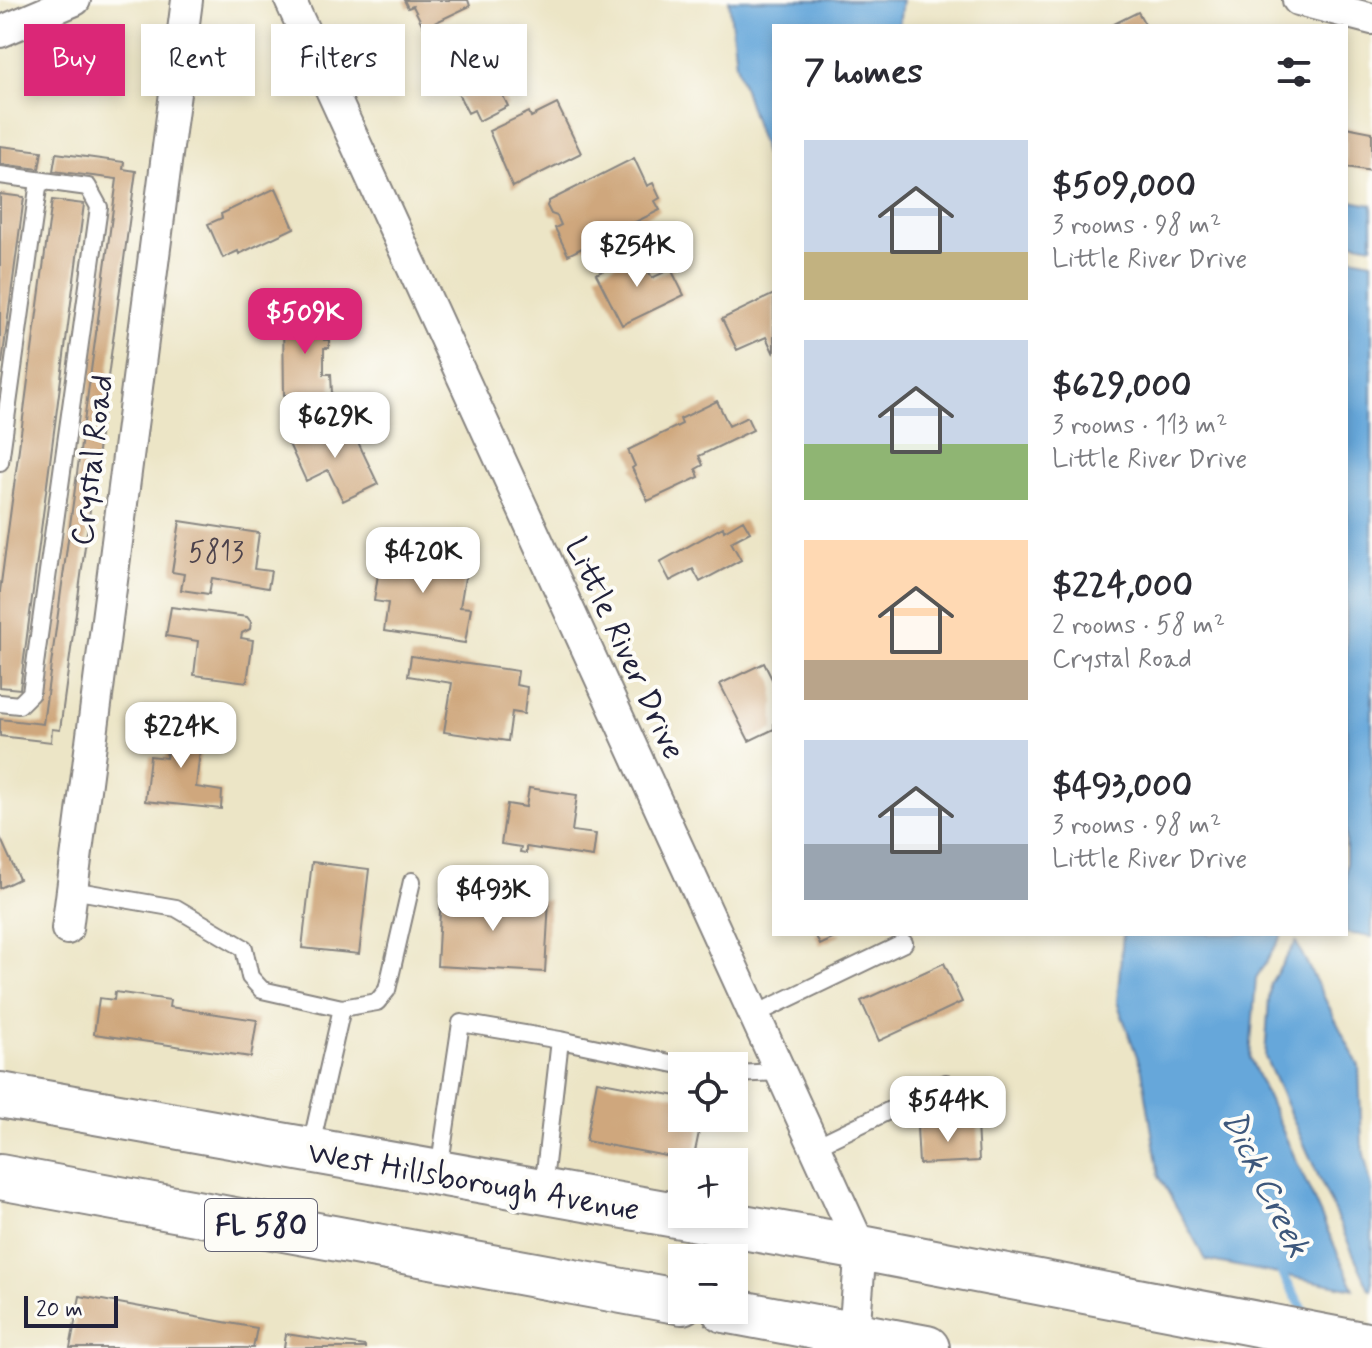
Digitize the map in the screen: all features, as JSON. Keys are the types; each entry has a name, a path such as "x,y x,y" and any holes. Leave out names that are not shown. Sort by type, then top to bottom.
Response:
{"main road":[{"name":"West Hillsborough Avenue","path":"0,1095 861,1248 1372,1346"},
{"name":"FL 580","path":"1,1177 668,1299"},
{"path":"748,1316 852,1343 927,1348"}],"street":[{"path":"0,32 75,0"},
{"name":"Crystal Road","path":"67,929 187,0"},
{"name":"Little River Drive","path":"290,0 861,1248 852,1343"},
{"path":"1298,0 1372,19"}],"lane":[{"path":"0,175 88,187 99,207 31,693 19,705 0,703"},
{"path":"0,462 39,181"},
{"path":"72,890 176,908 244,948 250,977 262,990 342,1008 377,1002 387,990 412,881"},
{"path":"754,1015 904,943"},
{"path":"309,1150 342,1008"},
{"path":"438,1173 461,1023 668,1063"},
{"path":"543,1192 560,1040"},
{"path":"748,1073 780,1072"},
{"path":"814,1147 946,1083"}],"water":[{"path":"729,0 902,0 899,24 772,24 772,176 736,64"},
{"path":"1348,200 1372,205 1372,246 1348,241"},
{"path":"1348,256 1372,261 1372,937 1348,933"},
{"path":"1123,936 1282,936 1256,978 1250,1058 1354,1289 1206,1260 1159,1176 1142,1070 1117,1002"},
{"path":"1296,942 1359,1066 1362,1145 1372,1189 1372,1290 1265,1057 1270,984"}],"building":[{"path":"404,0 468,0 470,6 432,24 422,24 413,6 408,8"},
{"path":"1138,12 1145,24 1114,24"},
{"path":"459,96 503,96 508,106 479,121 474,110 468,113"},
{"path":"557,104 581,153 513,187 489,131 529,112 531,117"},
{"path":"1348,127 1372,132 1372,171 1348,167"},
{"path":"0,146 42,151 39,169 0,164"},
{"path":"56,153 124,162 123,169 136,171 60,730 52,729 51,742 0,736 0,719 43,724 117,179 53,171"},
{"path":"634,158 647,186 653,183 660,198 655,201 660,210 568,255 555,228 561,225 547,206 549,201"},
{"path":"276,188 294,228 239,254 238,251 223,258 208,224 222,218 221,214"},
{"path":"0,194 24,197 2,363 0,363"},
{"path":"52,200 84,204 20,689 0,687 0,591"},
{"path":"639,253 652,278 671,269 684,295 622,325 596,274"},
{"path":"772,295 772,350 766,337 737,350 722,319"},
{"path":"323,314 324,340 329,340 329,348 324,348 324,374 331,374 332,394 302,395 302,401 297,400 297,395 284,395 283,315"},
{"path":"717,401 729,426 747,417 753,430 699,456 703,465 696,469 699,477 648,501 632,468 635,466 628,450 682,424 680,419"},
{"path":"348,421 378,484 343,501 328,470 306,481 289,444 311,434 313,438 320,435 317,430 327,425 330,430"},
{"path":"743,520 750,532 731,542 741,560 700,582 693,569 670,581 660,562 723,527 724,531"},
{"path":"180,521 259,533 254,569 271,571 268,588 212,578 209,594 181,590 184,574 172,572"},
{"path":"382,548 468,560 460,607 471,608 465,643 384,631 388,603 374,601"},
{"path":"171,607 247,617 251,622 250,629 242,633 241,638 253,640 247,682 194,675 198,641 166,636"},
{"path":"411,656 518,671 516,685 527,687 524,714 512,712 508,741 444,732 452,683 408,676"},
{"path":"764,663 772,679 772,730 749,741 720,684"},
{"path":"171,718 203,722 196,787 222,791 221,809 145,801 150,756 166,758"},
{"path":"529,788 577,795 572,831 596,834 593,857 526,847 526,853 520,852 521,847 501,844 507,804 526,807"},
{"path":"0,837 19,879 0,888"},
{"path":"312,862 369,869 359,954 302,948"},
{"path":"441,894 549,900 545,972 437,966"},
{"path":"816,936 839,936 820,945"},
{"path":"944,963 962,1002 879,1041 861,1001"},
{"path":"115,992 170,1000 169,1007 257,1020 251,1057 94,1034 99,998 114,1000"},
{"path":"597,1081 668,1094 668,1132 699,1132 696,1148 668,1148 668,1156 586,1141"},
{"path":"977,1123 979,1161 919,1164 917,1127"},
{"path":"80,1296 257,1328 253,1348 70,1348"},
{"path":"286,1334 365,1346 365,1348 284,1348"}],"waterway":[{"name":"Dick Creek","path":"1277,1265 1310,1321"}]}
